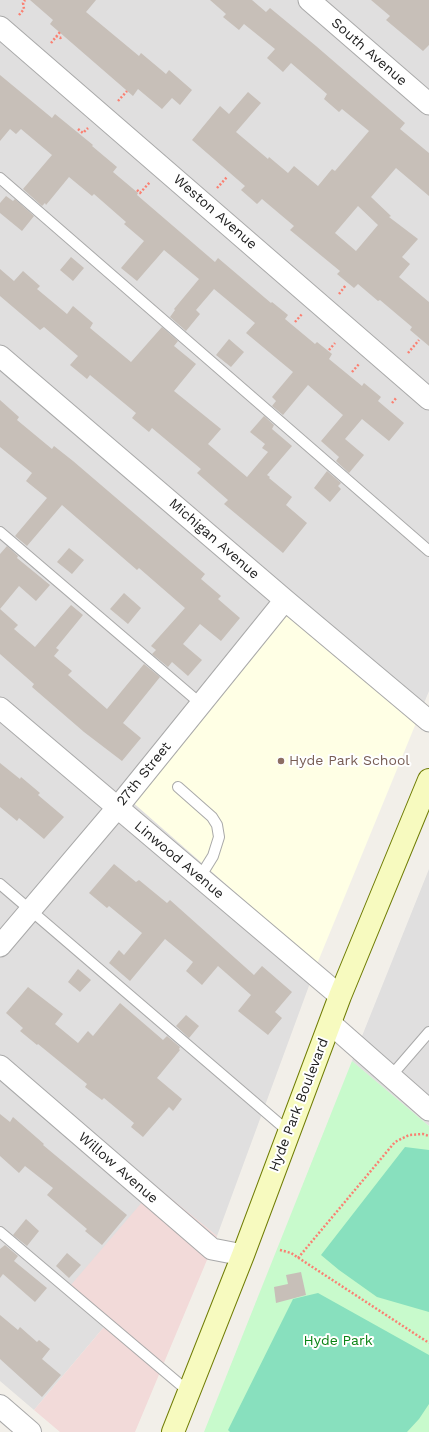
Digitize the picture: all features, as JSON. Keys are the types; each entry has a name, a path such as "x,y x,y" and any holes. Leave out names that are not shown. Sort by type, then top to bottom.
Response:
{"main road":[{"name":"Hyde Park Boulevard","path":"173,1432 243,1255 340,996 429,780"}],"street":[{"name":"South Avenue","path":"309,0 429,104"},
{"name":"Weston Avenue","path":"0,26 429,398"},
{"name":"Michigan Avenue","path":"0,356 429,721"},
{"name":"27th Street","path":"0,946 117,808 285,600"},
{"name":"Linwood Avenue","path":"0,708 340,996"},
{"path":"330,1023 429,1110"},
{"name":"Willow Avenue","path":"0,1066 212,1249 243,1255"},
{"path":"0,1406 30,1432"}],"lane":[{"path":"0,178 429,551"},
{"path":"0,532 201,704"},
{"path":"178,787 212,817 217,825 219,837 213,856 200,877"},
{"path":"0,884 289,1132"},
{"path":"391,1076 429,1032"},
{"path":"0,1232 189,1392"}],"path":[{"path":"19,15 24,10 24,0"},
{"path":"50,43 60,32"},
{"path":"56,36 60,38 63,37"},
{"path":"118,101 127,91"},
{"path":"78,129 83,133 91,124"},
{"path":"137,190 140,193 153,178"},
{"path":"217,188 227,178"},
{"path":"339,294 346,285"},
{"path":"295,322 305,310"},
{"path":"329,350 338,340"},
{"path":"408,353 419,340"},
{"path":"352,372 362,360"},
{"path":"298,1258 395,1142 409,1135 423,1134 429,1136"},
{"path":"280,1250 298,1258 429,1343"}],"shaded area":[{"path":"0,0 429,0 429,691 416,723 129,799 317,964 217,1236 155,1186 109,1321 34,1410 0,1381"},
{"name":"Hyde Park School","path":"285,612 416,723 317,964 129,799"},
{"path":"429,869 429,1126 352,1061"},
{"path":"156,1186 217,1236 135,1432 60,1432 34,1410 109,1321 70,1286"}],"green space":[{"name":"Hyde Park","path":"352,1061 429,1126 429,1432 204,1432"},
{"path":"405,1147 429,1150 429,1312 377,1297 321,1255"},
{"path":"318,1293 429,1355 429,1404 419,1419 407,1432 230,1432 228,1430 293,1299"}],"building":[{"path":"30,0 96,0 86,12 139,56 141,53 166,74 169,70 192,90 180,105 172,98 162,109 138,89 133,96 50,24 53,20"},
{"path":"210,0 252,0 266,12 270,8 405,123 400,129 429,153 429,196 396,168 371,197 391,216 389,217 418,239 402,257 410,264 399,277 429,302 429,346 410,330 412,327 380,300 378,301 358,284 354,288 337,274 340,271 290,230 294,226 262,199 257,204 241,190 245,186 192,140 220,106 229,114 248,92 261,103 236,132 268,159 269,157 288,173 294,166 318,186 332,169 335,171 369,131 342,109 339,112 324,99 327,94 291,63 283,72 267,58 275,49 244,24 239,30 223,17 226,14","holes":["358,206 378,225 356,251 335,233"]},
{"path":"371,0 429,0 429,45 423,51 386,20 390,16"},
{"path":"0,75 52,118 55,114 93,145 92,146 117,167 113,172 138,193 137,195 215,262 218,258 271,303 272,302 288,315 285,319 315,344 317,342 332,354 329,359 362,386 364,383 381,397 378,401 404,423 389,441 362,419 345,439 364,455 349,473 336,461 339,457 321,441 343,415 308,385 283,415 272,406 276,401 272,397 293,372 246,333 255,323 214,289 196,310 200,314 186,331 170,317 175,310 174,309 199,279 164,250 137,281 121,268 144,241 124,224 126,222 94,194 92,196 69,177 46,205 45,203 42,206 23,189 52,155 21,129 16,134 10,129 0,141"},
{"path":"6,196 13,201 15,199 34,216 22,231 0,213 0,203"},
{"path":"71,257 84,268 73,281 60,270"},
{"path":"0,269 14,281 23,271 40,286 37,289 67,314 73,306 93,323 90,328 131,362 162,327 178,341 174,346 196,364 174,391 221,429 208,444 247,477 268,452 262,448 265,444 250,432 264,416 274,425 272,429 292,446 267,475 292,497 286,505 307,523 283,553 224,504 228,500 197,473 201,469 152,428 149,432 132,418 136,413 90,375 87,379 70,365 78,356 44,327 40,330 0,296"},
{"path":"229,339 244,352 231,367 216,355"},
{"path":"0,400 19,417 17,420 52,449 54,446 73,461 205,574 201,579 221,596 218,599 240,618 221,641 200,624 183,644 202,660 188,676 172,662 168,667 152,654 156,650 151,646 185,608 139,568 137,570 62,505 27,546 15,536 47,498 26,481 32,473 0,447"},
{"path":"327,471 341,483 338,486 341,489 330,502 314,488"},
{"path":"7,546 18,556 17,558 50,585 36,601 19,586 0,609 0,554"},
{"path":"69,548 84,560 72,574 57,562"},
{"path":"124,593 141,608 128,624 110,609"},
{"path":"71,605 83,615 56,648 59,650 54,656 72,671 68,675 107,709 144,664 160,677 123,723 141,738 122,761 84,732 32,687 34,684 0,654 0,609 18,625 14,629 35,647"},
{"path":"0,763 20,779 21,777 40,793 38,795 64,817 44,839 19,818 17,821 0,807"},
{"path":"114,864 136,882 139,880 167,903 170,900 254,975 262,966 292,992 275,1012 282,1018 268,1035 238,1011 251,995 218,966 202,985 186,971 193,962 165,939 130,981 109,963 119,950 124,955 142,933 109,906 107,908 89,893"},
{"path":"78,969 91,980 80,992 68,982"},
{"path":"28,987 63,1014 55,1024 78,1043 88,1031 93,1036 120,1003 163,1040 167,1036 180,1047 180,1050 157,1078 182,1099 173,1111 169,1107 143,1137 131,1127 134,1123 104,1098 102,1100 85,1087 87,1084 20,1031 23,1028 6,1013"},
{"path":"186,1015 199,1026 189,1038 176,1026"},
{"path":"0,1114 10,1122 13,1117 44,1144 43,1145 127,1215 102,1245 85,1231 87,1229 47,1195 53,1188 25,1166 19,1173 0,1156"},
{"path":"26,1219 39,1231 27,1246 13,1235"},
{"path":"5,1245 18,1256 14,1261 47,1288 35,1302 3,1274 0,1278 0,1249"},
{"path":"67,1253 81,1265 69,1278 56,1266"},
{"path":"301,1272 306,1295 276,1303 274,1287 288,1284 286,1275"},
{"path":"0,1315 18,1330 20,1327 37,1342 39,1340 50,1349 42,1359 61,1375 42,1397 0,1359"}],"place":[{"name":"Hyde Park School","path":"281,761"}]}
